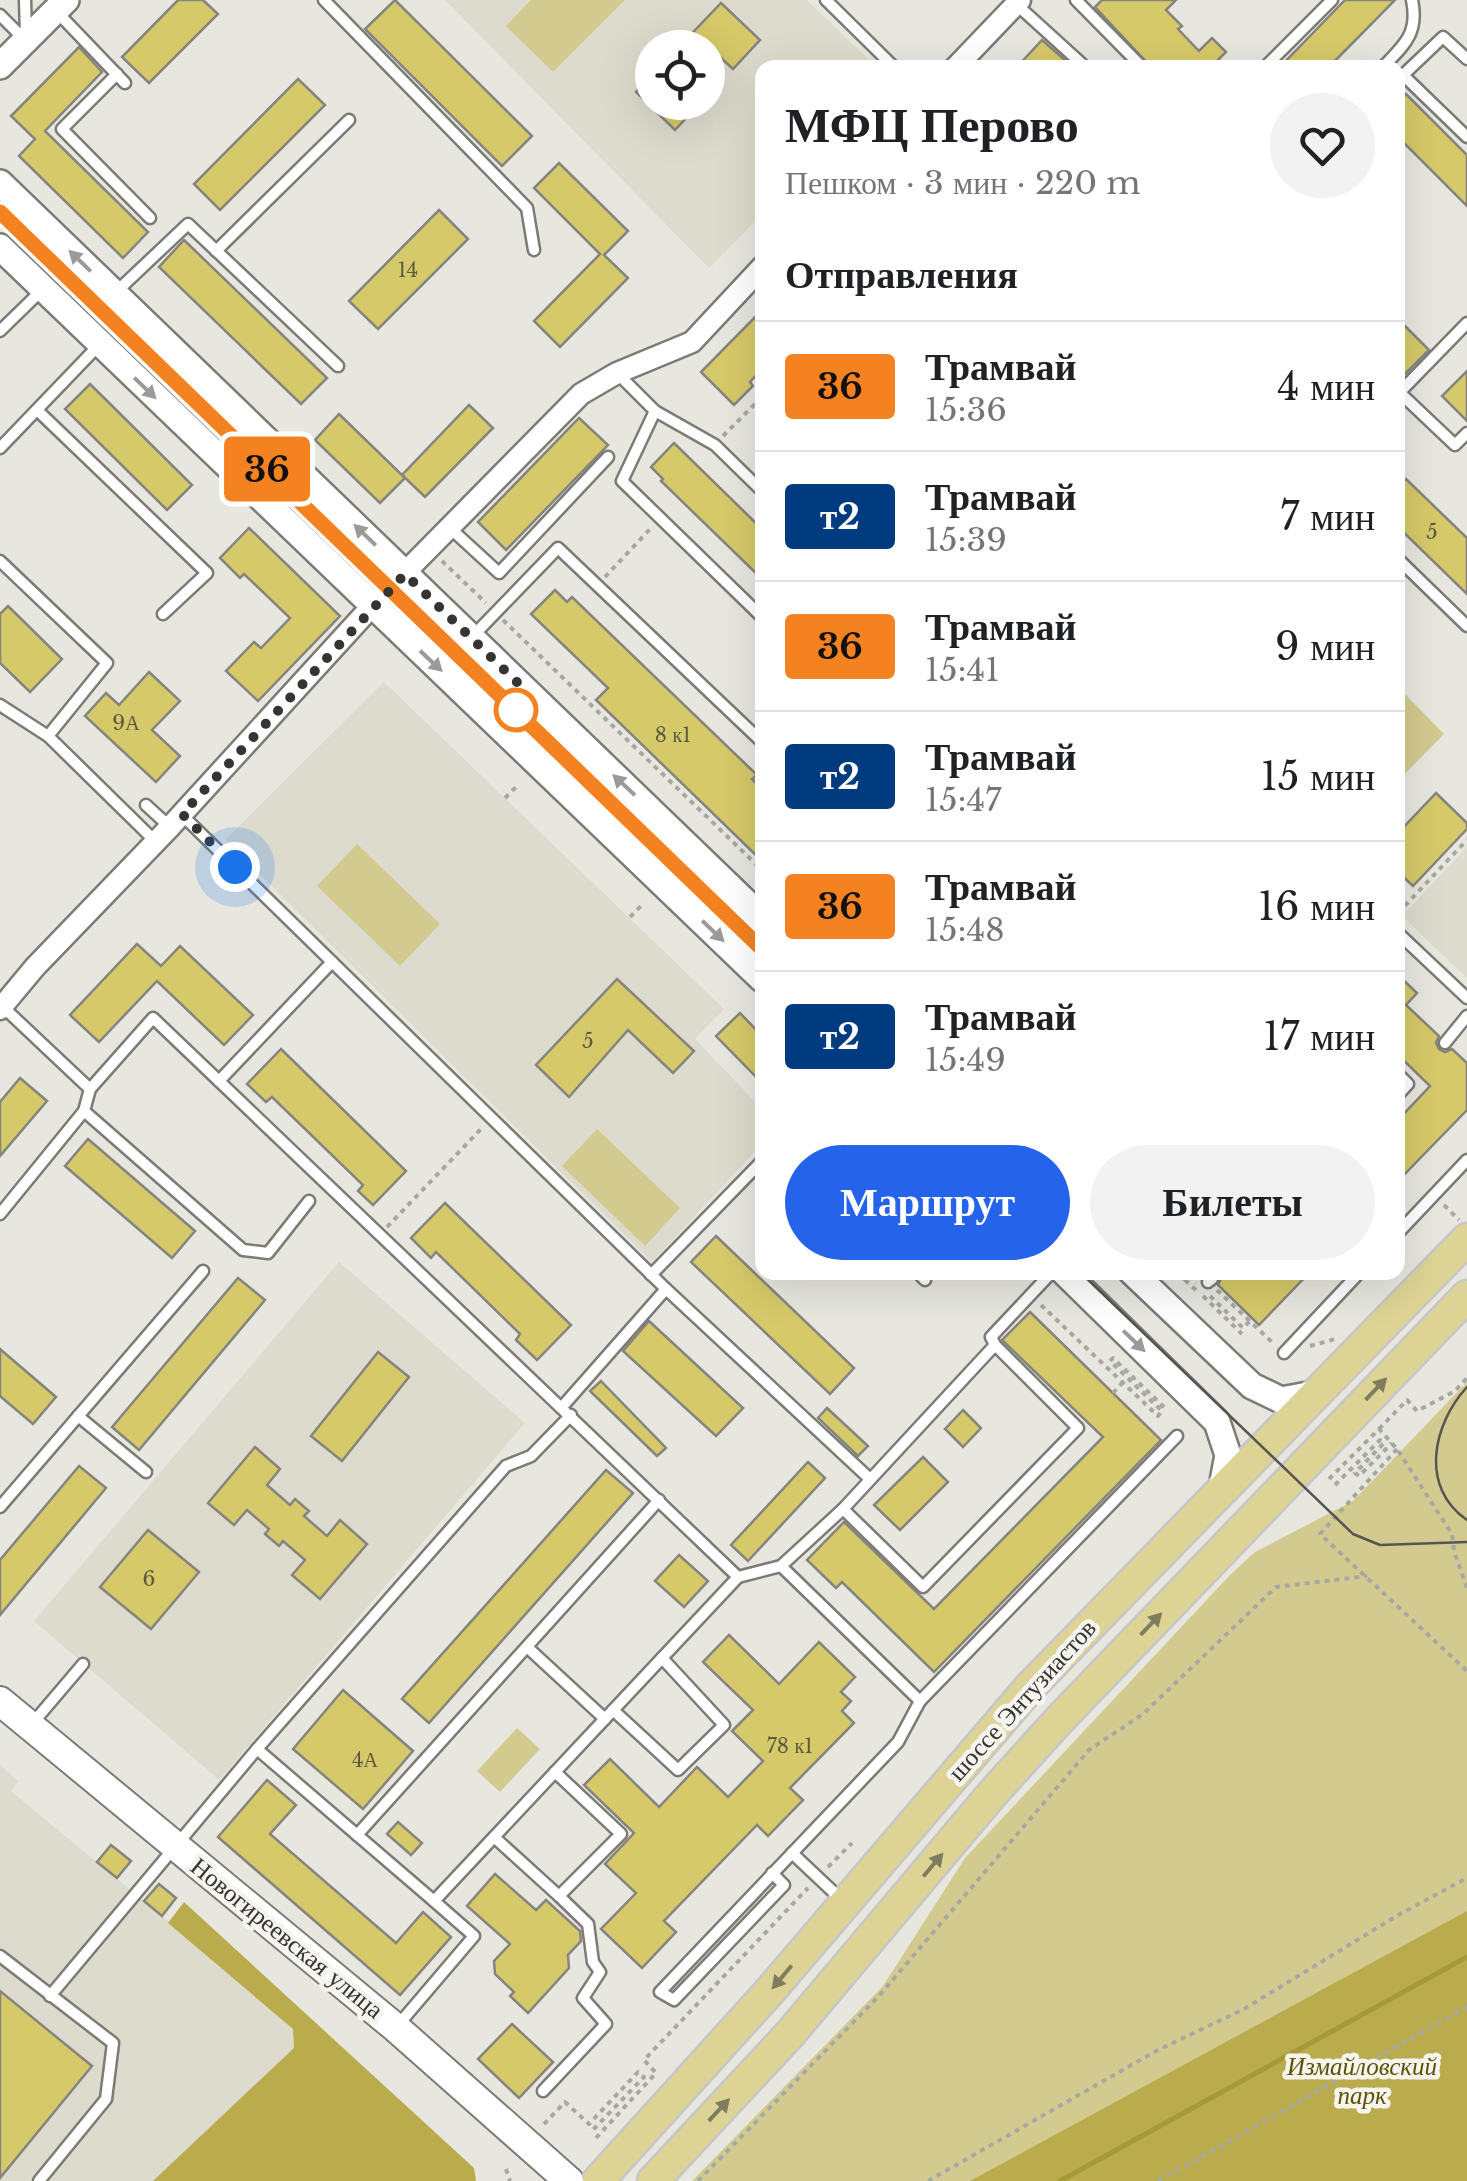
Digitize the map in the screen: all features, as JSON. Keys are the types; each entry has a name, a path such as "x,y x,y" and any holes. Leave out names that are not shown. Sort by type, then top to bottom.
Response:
{"main road":[{"name":"шоссе Энтузиастов","path":"598,2181 769,1992 1030,1687 1467,1239"},
{"name":"шоссе Энтузиастов","path":"653,2181 790,2034 1061,1718 1467,1296"},
{"name":"Новогиреевская улица","path":"0,1701 396,2028 569,2181"}],"street":[{"path":"964,60 1018,2"},
{"path":"0,66 61,5"},
{"path":"0,183 755,911"},
{"path":"0,247 755,972"},
{"path":"1,1007 372,606 581,394 617,373 692,342 755,275"},
{"path":"1072,1280 1217,1422 1228,1456 1221,1492"},
{"path":"1140,1280 1252,1386 1280,1400 1319,1393"}],"lane":[{"path":"25,0 26,40"},
{"path":"324,0 527,208 534,250"},
{"path":"826,0 887,60"},
{"path":"1076,0 1135,60"},
{"path":"1272,60 1332,0"},
{"path":"1389,60 1407,41 1416,19 1412,0"},
{"path":"1018,2 1078,60"},
{"path":"61,5 121,79 62,129 150,218"},
{"path":"0,14 26,40"},
{"path":"1405,75 1444,37 1467,60"},
{"path":"1405,77 1467,138"},
{"path":"216,251 350,120"},
{"path":"114,293 188,224 338,366"},
{"path":"0,330 43,289"},
{"path":"1405,386 1467,324"},
{"path":"0,448 100,344"},
{"path":"617,373 655,411 714,444 755,484"},
{"path":"1405,399 1456,445 1467,433"},
{"path":"37,410 207,574 163,614"},
{"path":"655,411 622,481 755,610"},
{"path":"450,527 500,572 608,457"},
{"path":"472,638 558,548 755,735"},
{"path":"0,561 108,664 48,736"},
{"path":"1405,566 1467,626"},
{"path":"0,705 169,827 332,962 666,1289 870,1479"},
{"path":"146,805 169,827"},
{"path":"1405,940 1467,998"},
{"path":"219,1080 332,962"},
{"path":"1,1007 90,1089"},
{"path":"1446,1043 1467,1016"},
{"path":"0,1214 84,1112 90,1089 153,1018 738,1577"},
{"path":"1405,1087 1416,1073"},
{"path":"1405,1081 1408,1084"},
{"path":"84,1112 243,1250 268,1253 309,1202"},
{"path":"1405,1226 1467,1160"},
{"path":"651,1274 719,1198 755,1166"},
{"path":"1,1505 203,1272"},
{"path":"842,1509 922,1587 1078,1428 995,1346 991,1337 1044,1280"},
{"path":"1284,1353 1352,1280"},
{"path":"50,1996 258,1749 506,1466 531,1456 666,1289"},
{"path":"434,1901 738,1577 781,1566 842,1509 995,1346"},
{"path":"78,1416 146,1472"},
{"path":"772,1874 784,1885 674,2000 660,1992 732,1915 898,1742 920,1701 1177,1436"},
{"path":"357,1835 659,1500"},
{"path":"781,1566 920,1701"},
{"path":"527,1647 678,1770 724,1725 662,1658"},
{"path":"30,1726 83,1664"},
{"path":"258,1749 474,1936 396,2028"},
{"path":"556,1772 621,1834 559,1896"},
{"path":"494,1837 588,1924 594,1962 600,1972 583,1998 606,2024 543,2091"},
{"path":"792,1853 845,1902"},
{"path":"0,1956 113,2042 106,2099 39,2181"}],"path":[{"path":"714,444 755,404"},
{"path":"598,586 660,518"},
{"path":"429,548 755,863"},
{"path":"443,576 450,568"},
{"path":"505,798 519,784"},
{"path":"1405,906 1467,840"},
{"path":"630,917 642,905"},
{"path":"380,1234 491,1118"},
{"path":"1185,1280 1242,1334"},
{"path":"1192,1280 1244,1328 1250,1321"},
{"path":"1210,1281 1284,1353"},
{"path":"1037,1301 1158,1416 1162,1412 1110,1362 1113,1358 1167,1410"},
{"path":"1075,1336 1081,1330"},
{"path":"1329,1480 1407,1400 1417,1411 1455,1390 1467,1378"},
{"path":"1113,1392 1123,1382"},
{"path":"1378,1430 1397,1449 1452,1534 1467,1588"},
{"path":"1335,1486 1380,1440 1384,1444 1355,1473 1359,1476 1392,1443"},
{"path":"1397,1449 1320,1534 1467,1671"},
{"path":"698,2181 878,1997 1089,1750 1143,1714 1276,1587 1367,1576"},
{"path":"928,2181 1156,2051 1244,2008 1467,1878"},
{"path":"596,2138 656,2073 644,2060 804,1892"},
{"path":"1158,2181 1467,2007"},
{"path":"544,2124 565,2102 588,2124 638,2072 644,2077 590,2133"},
{"path":"506,2170 510,2181"}],"shaded area":[{"path":"445,0 807,0 869,60 755,60 755,221 709,268"},
{"path":"384,682 724,1009 695,1039 755,1102 755,1152 652,1262 225,840"},
{"path":"1467,847 1467,978 1405,919 1405,913"},
{"path":"339,1262 525,1423 219,1780 34,1621"},
{"path":"0,1765 18,1781 11,1791 453,2164 437,2181 0,2181"}],"green space":[{"path":"531,0 625,0 553,72 506,26"},
{"path":"1405,694 1444,734 1405,774"},
{"path":"357,844 440,924 400,966 317,886"},
{"path":"597,1129 680,1208 645,1246 562,1166"},
{"path":"1467,1382 1467,2181 692,2181 883,1986 965,1858 1230,1575 1255,1552 1353,1501"},
{"path":"517,1728 540,1749 500,1792 477,1771"},
{"path":"184,1902 474,2168 476,2181 153,2181 294,2048 293,2029 168,1923"},
{"name":"Измайловский парк","path":"1467,1911 1467,2181 970,2181"}],"building":[{"path":"178,0 203,0 218,14 149,83 122,57"},
{"path":"395,0 532,136 502,166 365,29"},
{"path":"1102,0 1176,0 1166,10 1199,51 1212,38 1226,52 1218,60 1145,60 1095,7"},
{"path":"1345,0 1395,0 1336,60 1287,60"},
{"path":"721,3 760,40 733,69 725,62 725,30 695,30"},
{"path":"1042,40 1065,60 1023,60"},
{"path":"79,47 102,72 45,131 148,232 123,258 19,156 35,139 11,116"},
{"path":"298,79 325,105 220,210 194,184"},
{"path":"1405,95 1467,155 1467,206 1405,144"},
{"path":"665,120 684,120 675,130"},
{"path":"559,163 628,231 604,255 628,278 560,347 534,321 600,254 534,188"},
{"path":"439,210 468,239 378,329 349,301"},
{"path":"184,240 327,378 301,404 159,267"},
{"path":"755,317 755,377 750,382 753,386 734,405 701,372"},
{"path":"1405,326 1429,350 1405,374"},
{"path":"1467,371 1467,421 1442,396"},
{"path":"90,384 192,485 167,510 65,409"},
{"path":"469,405 493,428 425,497 402,475"},
{"path":"339,414 405,478 380,503 315,440"},
{"path":"579,418 608,445 506,550 478,522"},
{"path":"674,443 755,522 755,572 661,481 651,467"},
{"path":"1405,480 1467,538 1467,594 1405,534"},
{"path":"249,528 340,616 258,701 226,671 254,642 261,648 290,618 244,574 240,578 220,558"},
{"path":"555,590 567,602 572,597 755,773 752,779 755,854 596,700 608,688 531,614"},
{"path":"8,606 62,659 30,692 0,663 0,614"},
{"path":"149,672 180,701 152,730 180,756 156,782 85,716 106,693 119,705"},
{"path":"1436,793 1467,823 1467,829 1413,886 1405,879 1405,826"},
{"path":"137,944 161,966 180,946 253,1015 224,1045 157,981 99,1042 70,1015"},
{"path":"617,979 694,1051 673,1073 628,1030 569,1097 536,1065"},
{"path":"1405,982 1417,993 1406,1005 1439,1036 1439,1049 1452,1049 1467,1063 1467,1110 1405,1174 1405,1113 1430,1086 1405,1062"},
{"path":"740,1013 755,1029 755,1076 716,1036"},
{"path":"281,1049 406,1171 373,1205 358,1191 363,1185 272,1097 266,1102 247,1084"},
{"path":"20,1078 47,1101 0,1156 0,1102"},
{"path":"88,1139 195,1231 172,1258 65,1166"},
{"path":"445,1203 571,1325 537,1360 516,1340 520,1334 436,1252 431,1258 411,1238"},
{"path":"716,1236 755,1273 755,1280 762,1280 854,1368 830,1394 691,1262"},
{"path":"238,1278 265,1300 139,1450 112,1427"},
{"path":"1220,1280 1302,1280 1259,1325 1218,1285"},
{"path":"1030,1312 1161,1440 934,1672 842,1582 836,1588 807,1560 844,1522 934,1609 1103,1437 1002,1340"},
{"path":"649,1321 743,1408 716,1436 623,1351"},
{"path":"0,1349 56,1397 33,1424 0,1396"},
{"path":"378,1352 409,1377 342,1461 311,1436"},
{"path":"601,1381 666,1448 657,1456 590,1391"},
{"path":"827,1408 868,1446 858,1456 818,1418"},
{"path":"963,1410 981,1428 963,1447 945,1429"},
{"path":"255,1447 280,1469 267,1485 290,1505 295,1499 309,1511 304,1516 327,1536 340,1520 367,1544 320,1599 292,1575 305,1560 283,1541 279,1546 265,1534 269,1529 247,1510 234,1525 208,1503"},
{"path":"923,1457 948,1482 900,1530 874,1505"},
{"path":"808,1462 825,1478 748,1561 731,1545"},
{"path":"79,1466 106,1488 0,1615 0,1560"},
{"path":"606,1470 633,1493 429,1723 402,1699"},
{"path":"148,1530 199,1572 151,1629 100,1587"},
{"path":"679,1555 708,1581 684,1607 655,1581"},
{"path":"729,1635 779,1684 819,1642 855,1677 841,1692 851,1701 842,1711 854,1723 790,1788 803,1800 768,1836 757,1825 664,1921 676,1932 642,1968 601,1929 636,1893 605,1864 634,1833 584,1785 610,1759 659,1807 697,1767 728,1797 763,1761 732,1731 753,1710 703,1662"},
{"path":"343,1690 413,1751 363,1809 293,1749"},
{"path":"267,1780 296,1805 270,1834 396,1943 423,1912 451,1937 400,1995 218,1837"},
{"path":"398,1822 422,1843 411,1855 387,1834"},
{"path":"111,1845 131,1861 117,1878 97,1862"},
{"path":"495,1874 536,1910 546,1900 580,1931 581,1941 568,1955 569,1968 528,2013 495,1974 494,1961 510,1944 467,1906"},
{"path":"159,1884 176,1898 162,1916 144,1901"},
{"path":"0,1991 92,2066 0,2178"},
{"path":"512,2024 553,2062 519,2098 478,2059"}],"waterway":[{"path":"1060,2181 1467,1957"}],"tram line":[{"path":"0,212 755,942"},
{"name":"36","path":"0,212 755,942"},
{"path":"1088,1280 1353,1534 1380,1545 1467,1542"},
{"path":"1467,1387 1446,1419 1436,1455 1442,1490 1467,1520"}],"route":[{"path":"235,867 182,814 405,574 521,686 516,710"}]}
